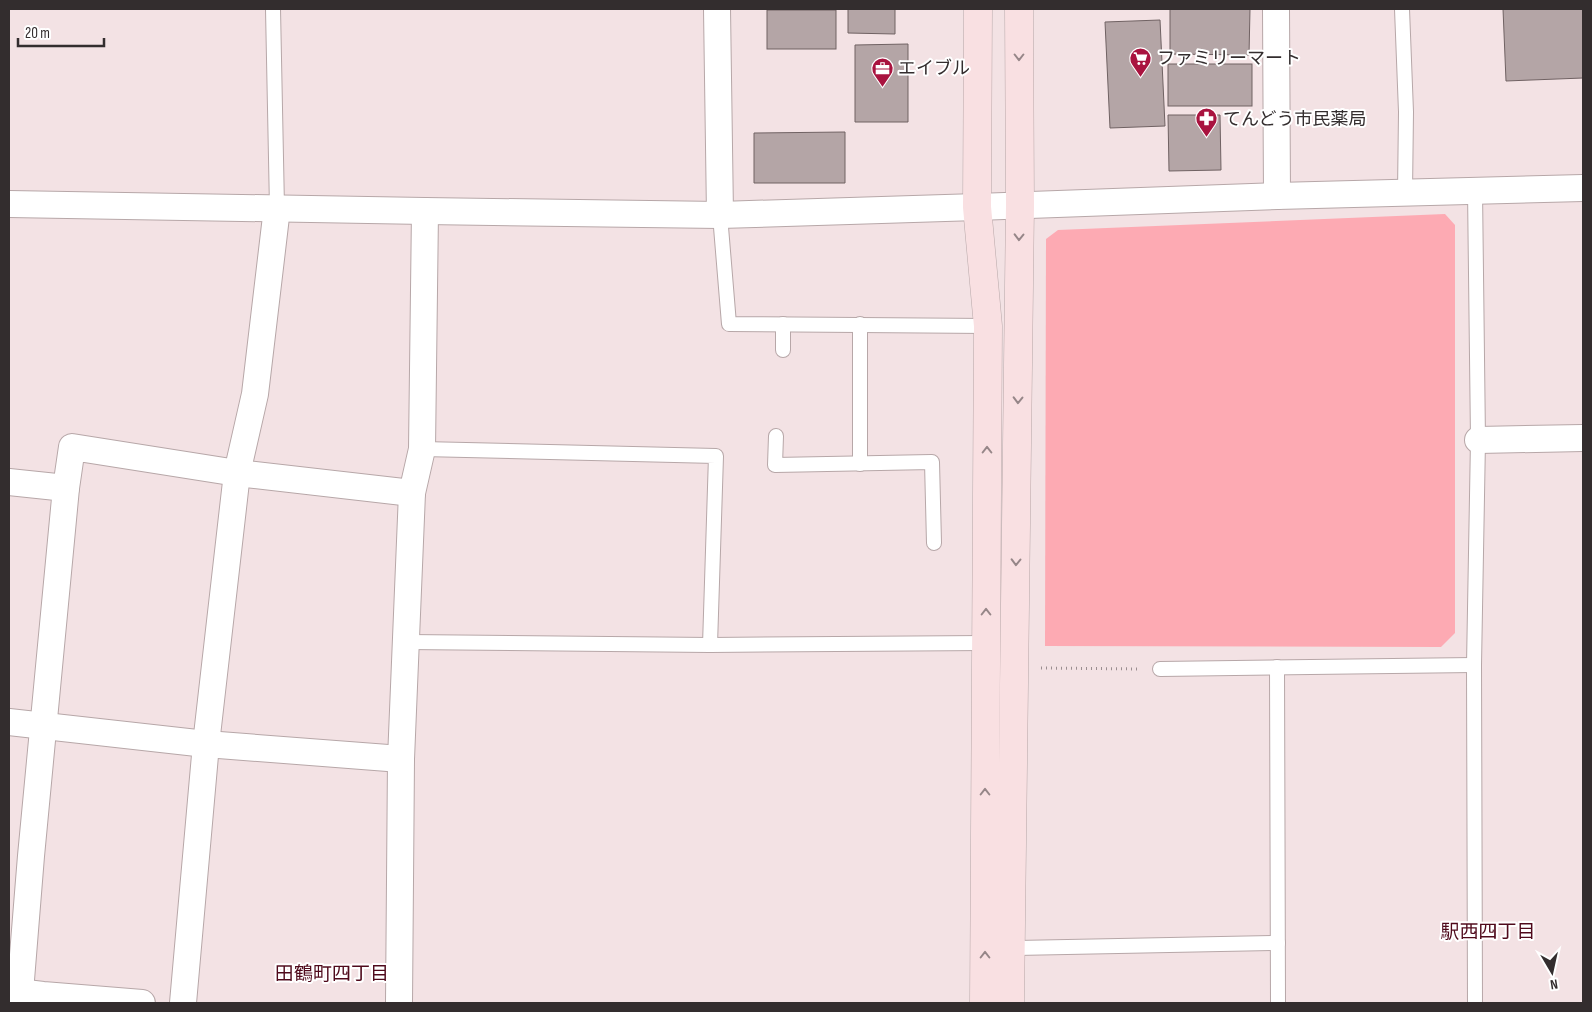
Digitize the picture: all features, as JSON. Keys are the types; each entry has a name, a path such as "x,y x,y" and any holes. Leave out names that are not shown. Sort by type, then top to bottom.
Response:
{"street":[{"path":"717,9 720,214"},
{"path":"978,9 977,207 988,326 984,1003"},
{"path":"1010,1003 1020,206 1019,9"},
{"path":"1276,9 1277,196"},
{"path":"9,204 720,214 1583,188"},
{"path":"183,1003 206,744 237,473 255,394 277,208"},
{"path":"399,1003 401,759 412,493 422,449 425,211"},
{"path":"1478,440 1583,438"},
{"path":"142,1003 28,995 20,856 44,726 66,488 72,447 237,473 412,493"},
{"path":"9,482 66,488"},
{"path":"9,722 206,744 401,759"}],"lane":[{"path":"273,9 277,208"},
{"path":"1402,9 1406,112 1405,192"},
{"path":"1475,1003 1474,664 1478,440 1476,190"},
{"path":"720,214 729,324 988,326"},
{"path":"783,324 783,350"},
{"path":"860,324 860,464"},
{"path":"776,436 775,465 932,462 934,543"},
{"path":"422,449 716,456 710,645"},
{"path":"407,642 710,645 986,643"},
{"path":"1160,669 1474,664"},
{"path":"1277,667 1278,1003"},
{"path":"1010,948 1278,942"}],"path":[{"path":"1015,668 1160,669"}],"shaded area":[{"path":"1445,214 1455,225 1455,633 1441,647 1045,646 1046,239 1058,230"}],"building":[{"path":"848,9 895,9 895,34 848,33"},
{"path":"1170,9 1250,9 1249,55 1170,54"},
{"path":"1503,9 1583,9 1583,78 1506,81"},
{"path":"767,10 836,10 836,49 767,49"},
{"path":"1160,20 1165,126 1110,128 1105,22"},
{"path":"908,44 908,122 855,122 855,45"},
{"path":"1168,64 1252,64 1252,106 1168,106"},
{"path":"1168,115 1220,115 1221,170 1169,171"},
{"path":"845,132 845,183 754,183 754,133"}],"place":[{"name":"ファミリーマート","path":"1141,77"},
{"name":"エイブル","path":"882,87"},
{"name":"てんどう市民薬局","path":"1207,138"}],"district":[{"name":"駅西四丁目","path":"1488,931"},
{"name":"田鶴町四丁目","path":"332,973"}]}
